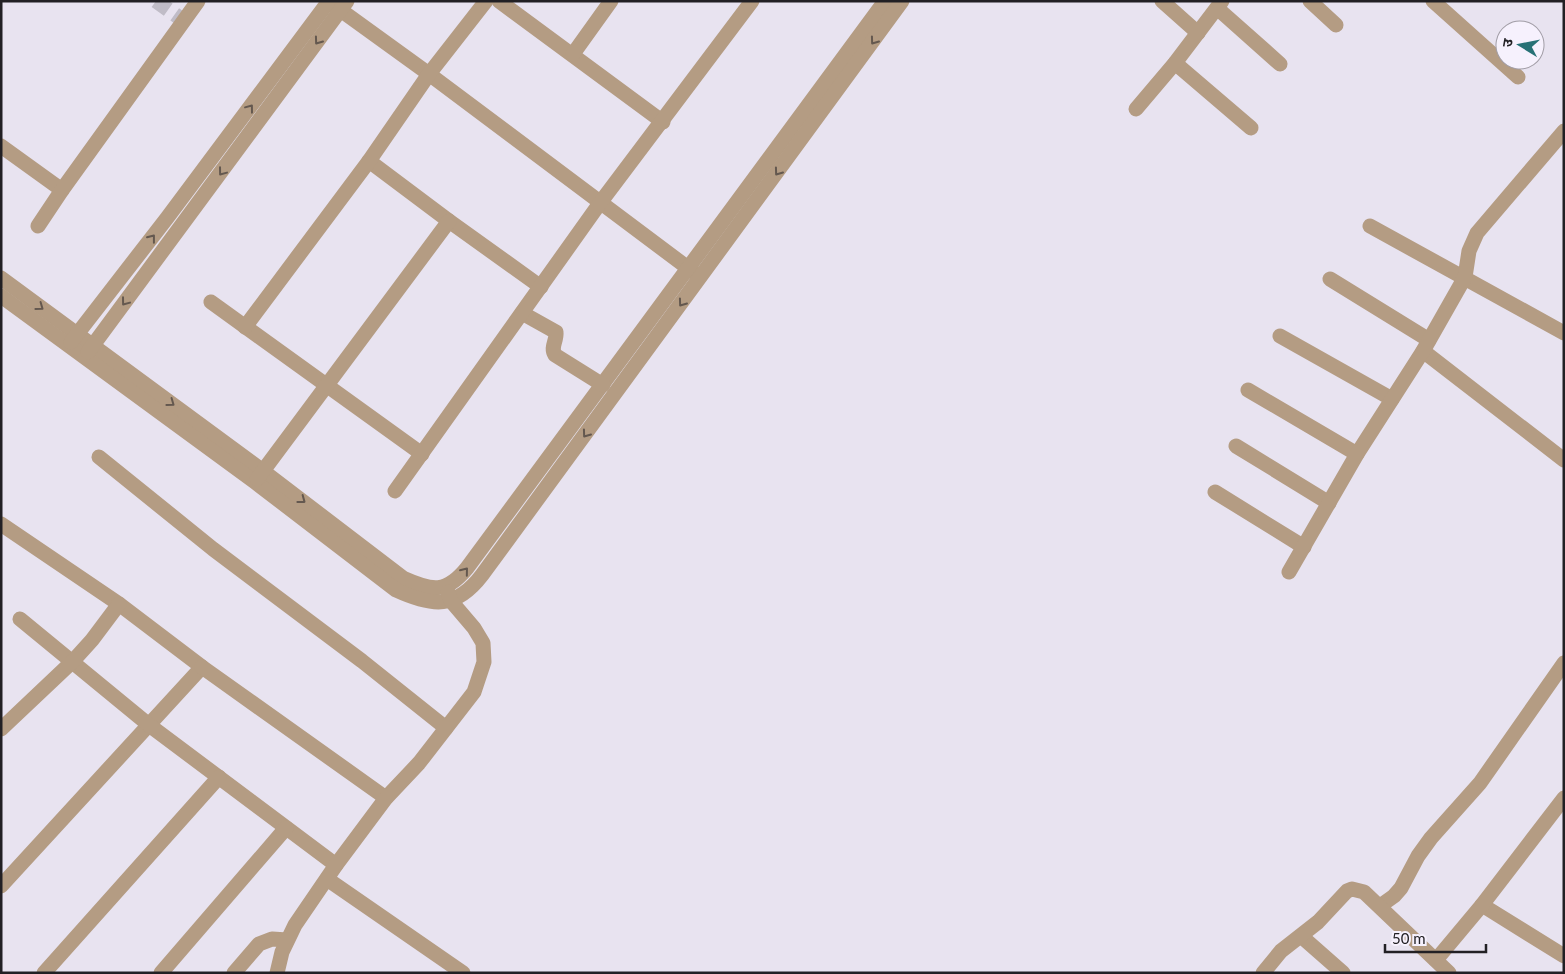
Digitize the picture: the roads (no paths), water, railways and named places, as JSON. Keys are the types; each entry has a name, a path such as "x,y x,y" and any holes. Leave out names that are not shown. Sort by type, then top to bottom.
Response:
{"street":[{"path":"38,226 198,1"},
{"path":"246,327 369,161 429,74 486,1"},
{"path":"499,1 663,122"},
{"path":"573,54 611,1"},
{"path":"395,492 600,203 663,122 752,1"},
{"path":"1,278 73,340 259,477 403,578 418,585 449,594 464,595 482,575 885,1"},
{"path":"449,594 457,580 603,386 695,273 902,1"},
{"path":"1162,1 1198,33"},
{"path":"1310,1 1336,25"},
{"path":"1433,1 1518,77"},
{"path":"335,3 695,273"},
{"path":"73,340 335,3"},
{"path":"88,351 335,3"},
{"path":"1136,109 1198,33 1219,4 1280,64"},
{"path":"1174,63 1251,128"},
{"path":"1290,572 1357,454 1426,346 1465,277 1469,251 1478,233 1564,130"},
{"path":"1,146 62,190"},
{"path":"369,161 449,221 541,286"},
{"path":"259,477 449,221"},
{"path":"1370,226 1564,333"},
{"path":"1330,279 1426,346 1564,460"},
{"path":"1,296 73,340"},
{"path":"211,302 422,454"},
{"path":"522,313 556,332 553,352 555,355 603,386"},
{"path":"1280,336 1392,399"},
{"path":"1248,390 1357,454"},
{"path":"1236,446 1329,503"},
{"path":"99,457 213,548 362,661 446,728"},
{"path":"1215,492 1304,547"},
{"path":"1,524 119,604 386,798"},
{"path":"277,973 282,952 294,925 336,865 386,798 419,763 474,692 484,662 483,643 449,594"},
{"path":"1,729 73,661 92,640 119,604"},
{"path":"20,619 150,725 336,865"},
{"path":"1380,906 1394,896 1401,888 1418,856 1431,838 1480,783 1564,663"},
{"path":"1,886 202,666"},
{"path":"44,973 219,777"},
{"path":"1436,960 1482,905 1563,801"},
{"path":"161,973 286,828"},
{"path":"327,878 463,973"},
{"path":"1263,973 1281,951 1318,922 1352,888 1364,892 1380,906 1449,973"},
{"path":"1482,905 1564,956"},
{"path":"1301,936 1343,973"},
{"path":"234,973 259,944 265,940 287,940"}],"tunnel":[{"path":"156,1 184,21"}]}
